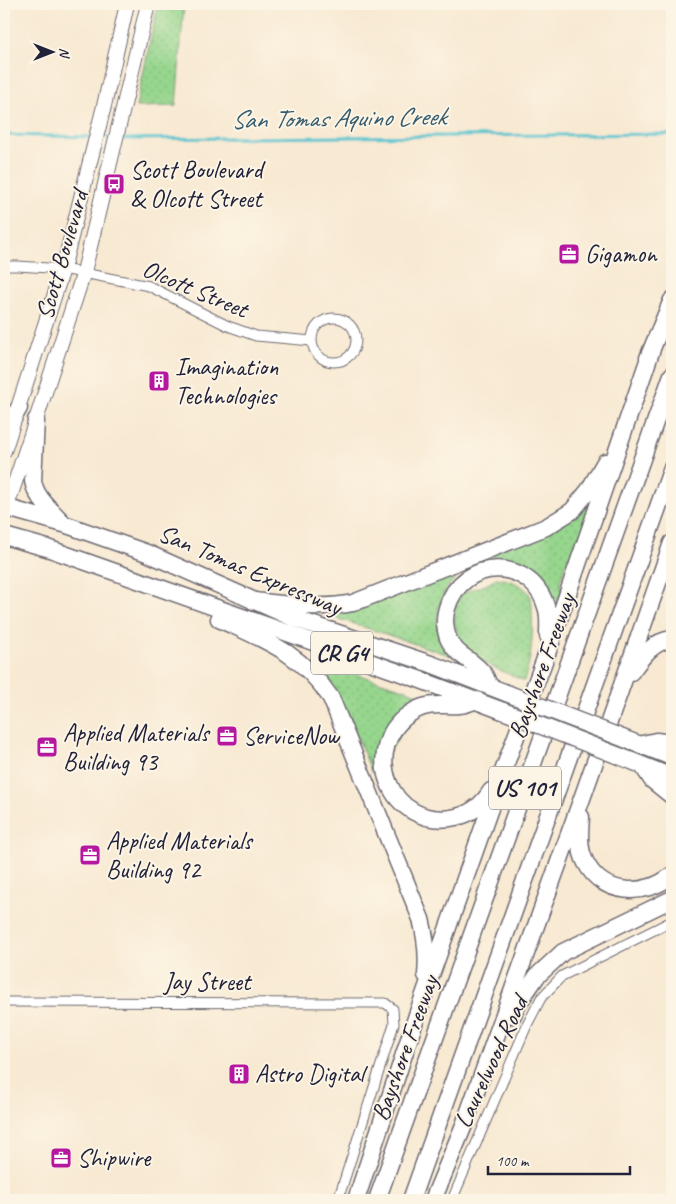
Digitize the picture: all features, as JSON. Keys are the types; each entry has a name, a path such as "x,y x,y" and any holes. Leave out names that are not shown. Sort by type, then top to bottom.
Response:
{"highway":[{"path":"253,602 314,607 353,603 546,527 572,510 589,490 603,466 672,300"},
{"path":"356,1200 417,1015 548,648 652,348"},
{"name":"Bayshore Freeway","path":"377,1200 672,375"},
{"path":"4,434 19,408"},
{"path":"36,420 34,488 40,499 48,505 64,524"},
{"name":"US 101","path":"411,1200 672,468"},
{"name":"San Tomas Expressway","path":"5,510 64,524 147,553 253,602 309,624 431,664 641,745"},
{"name":"San Tomas Expressway","path":"4,536 47,548 477,700 642,765"},
{"path":"433,1200 464,1125 586,790 672,543"},
{"path":"490,687 482,672 452,645 446,627 446,612 449,600 455,590 467,578 480,571 490,569 503,570 524,577 534,585 546,608 548,648"},
{"path":"206,604 215,618 269,641 304,665 321,682 331,698 421,919 426,937 428,957 426,980 417,1015"},
{"path":"622,684 651,648 658,643 672,639"},
{"path":"477,700 458,705 440,704 425,706 405,718 395,729 386,745 387,781 396,797 405,806 428,818 443,819 464,815 479,807 488,797 502,774"},
{"path":"641,745 656,741 672,743"},
{"name":"CR G4","path":"641,745 672,757"},
{"path":"642,765 652,780 672,796"},
{"name":"CR G4","path":"642,765 672,777"},
{"path":"586,790 580,833 581,849 585,862 592,872 611,885 621,889 634,890 657,886 672,875"},
{"path":"464,1125 476,1107 519,1002 537,976 563,952 672,900"}],"main road":[{"name":"Scott Boulevard","path":"4,451 63,269 104,106 127,4"},
{"name":"Scott Boulevard","path":"5,510 84,272 148,4"}],"street":[{"name":"Olcott Street","path":"4,266 63,269 148,286 228,326 256,336 312,341"},
{"path":"334,318 347,323 355,335 355,342 349,356 337,362 322,359 313,348 312,341 313,334 321,322 334,318"},
{"name":"Laurelwood Road","path":"452,1200 526,1025 541,998 562,976 672,921"},
{"name":"Jay Street","path":"4,1002 385,1003 393,1009 394,1024 338,1200"}],"green space":[{"path":"158,4 184,4 176,106 136,107"},
{"path":"585,498 594,501 574,556 565,567 560,581 562,591 555,608 543,584 489,563 488,557"},
{"path":"453,567 460,574 445,591 438,612 437,623 443,645 449,655 336,618 336,609"},
{"path":"496,578 519,585 531,597 531,646 529,664 524,681 484,663 465,645 462,646 457,633 454,617 457,602 461,596 467,591 485,585"},
{"path":"327,665 407,690 430,700 420,702 379,769 372,773 344,710 323,674"}],"waterway":[{"name":"San Tomas Aquino Creek","path":"119,139 672,134"},
{"name":"San Tomas Aquino Creek","path":"4,135 93,137"},
{"name":"San Tomas Aquino Creek","path":"99,137 113,138"}],"place":[{"name":"Scott Boulevard & Olcott Street","path":"114,184"},
{"name":"Gigamon","path":"569,254"},
{"name":"Imagination Technologies","path":"159,381"},
{"name":"ServiceNow","path":"227,736"},
{"name":"Applied Materials Building 93","path":"47,747"},
{"name":"Applied Materials Building 92","path":"90,855"},
{"name":"Astro Digital","path":"239,1074"},
{"name":"Shipwire","path":"61,1158"}]}
